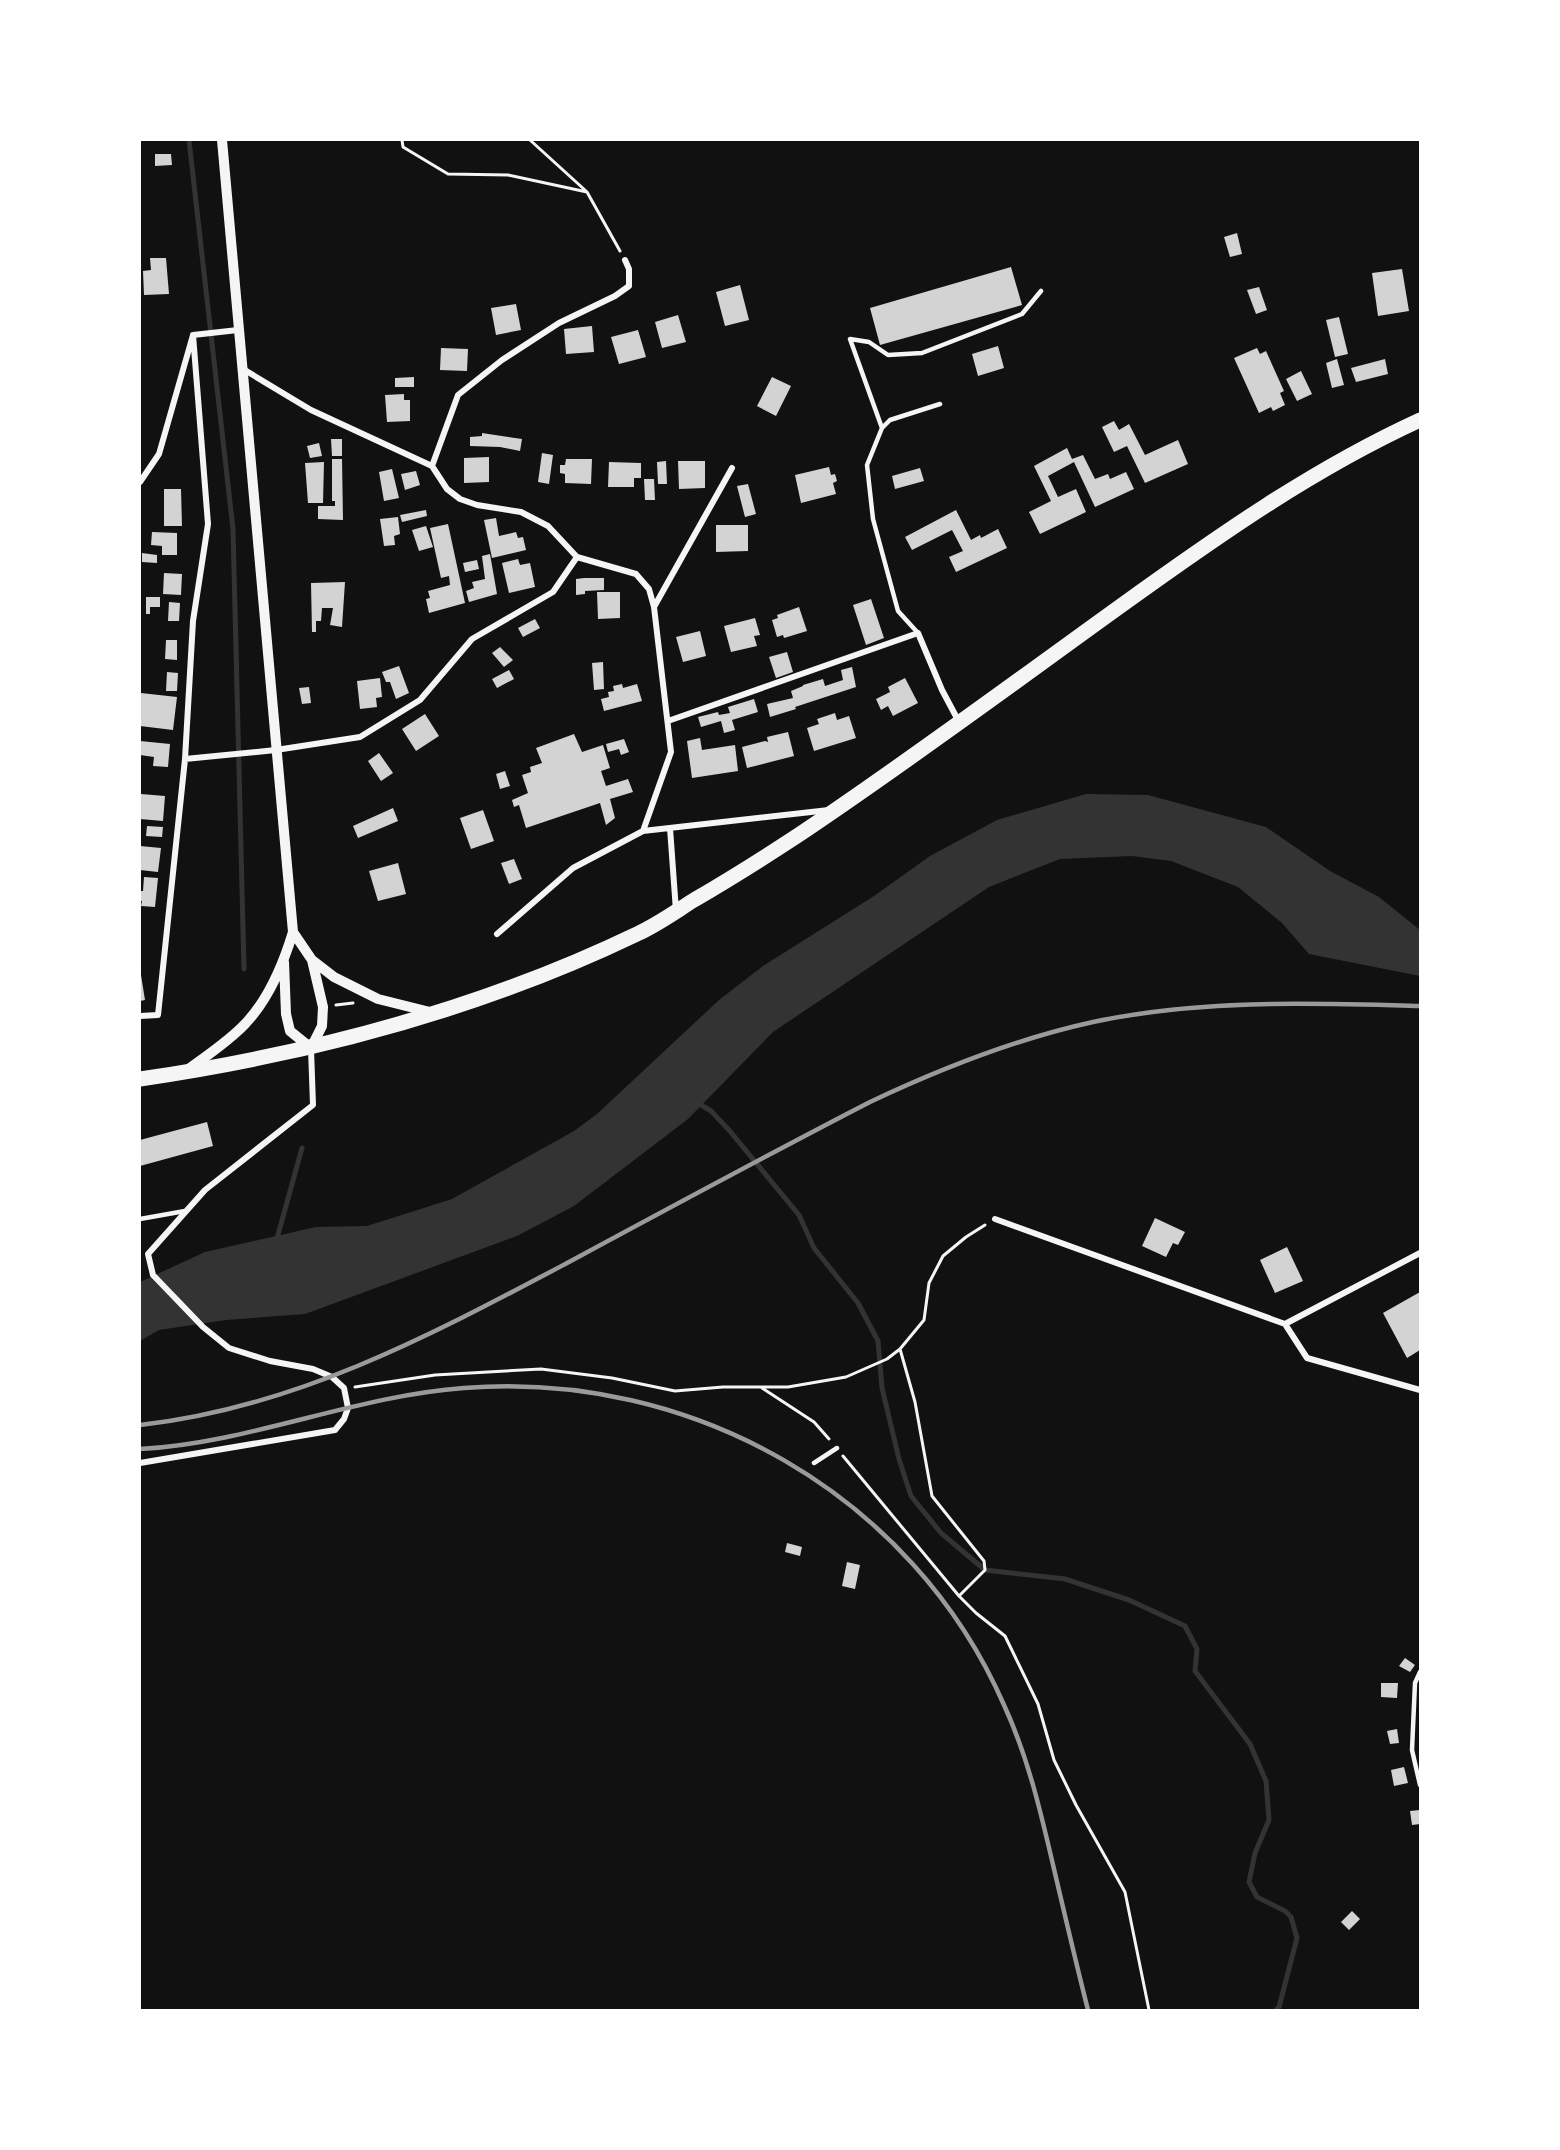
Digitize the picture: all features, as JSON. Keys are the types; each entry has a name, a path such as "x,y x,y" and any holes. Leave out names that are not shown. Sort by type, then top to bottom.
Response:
{"main road":[{"path":"140,1079 311,1048 435,1013 566,966 639,934 768,855 838,808 1250,514 1323,469 1420,420"}],"street":[{"path":"183,1072 230,1038 246,1023 267,994 284,960 293,932 222,140"},
{"path":"432,466 458,395 512,354 559,324 615,296 629,286 629,269 625,260"},
{"path":"193,335 238,330"},
{"path":"140,482 159,454 193,335"},
{"path":"140,1016 158,1015 185,759 193,621 208,524 193,335"},
{"path":"243,369 311,410 432,466 447,489 460,499 477,505 521,512 548,526 577,557 636,574 649,589 654,607 671,752 643,831"},
{"path":"654,607 732,468"},
{"path":"185,759 276,750 360,737 420,700 472,639 553,592 577,557"},
{"path":"668,721 918,633 942,690 959,722"},
{"path":"497,934 573,868 643,831 838,808"},
{"path":"670,828 676,912"},
{"path":"293,932 312,960 334,977 378,999 435,1013"},
{"path":"284,960 286,1014 290,1031 311,1048"},
{"path":"140,1463 335,1430 344,1419 348,1408 344,1388 332,1377 230,1348 203,1327 153,1275 148,1254 205,1190 313,1105 311,1048 322,1026 323,1007 312,960"},
{"path":"995,1219 1286,1324 1307,1358 1420,1390"},
{"path":"1286,1324 1420,1253"}],"lane":[{"path":"882,428 850,339 869,342 888,355 922,353 1022,314 1041,291"},
{"path":"918,633 898,611 873,519 867,465 882,428 890,420 940,404"},
{"path":"140,1219 186,1212"},
{"path":"814,1464 837,1448"},
{"path":"1420,1672 1415,1683 1412,1750 1420,1785"}],"path":[{"path":"402,140 403,147 448,174 508,175 587,192"},
{"path":"530,140 587,192 625,260"},
{"path":"344,1388 435,1375 541,1369 612,1378 675,1390 723,1387 762,1388 816,1383 846,1377 887,1359 900,1349 924,1320 929,1283 943,1256 966,1237 995,1219"},
{"path":"900,1349 915,1402 932,1496 984,1561 984,1570 959,1596"},
{"path":"762,1388 814,1422 959,1596 1005,1636 1038,1704 1054,1760 1076,1805 1125,1892 1149,2010"}],"shaded area":[{"path":"1086,794 1148,795 1266,827 1330,871 1379,897 1420,930 1420,976 1309,954 1282,923 1238,887 1171,861 1132,856 1060,859 989,887 773,1032 688,1119 574,1206 517,1236 305,1314 226,1320 159,1330 140,1341 140,1282 205,1252 316,1227 367,1226 452,1199 574,1131 597,1114 719,1000 763,966 874,896 930,856 997,820"}],"building":[{"path":"155,154 171,154 172,165 155,166"},
{"path":"1237,233 1242,254 1230,257 1224,237"},
{"path":"150,258 166,258 169,294 144,295 143,271 151,270"},
{"path":"1011,267 1022,305 880,345 870,308"},
{"path":"1402,269 1409,311 1378,316 1372,273"},
{"path":"740,285 749,320 725,326 716,292"},
{"path":"1259,287 1267,310 1256,314 1247,290"},
{"path":"516,304 521,330 496,335 491,308"},
{"path":"678,315 686,342 662,348 655,322"},
{"path":"1339,317 1348,354 1335,357 1326,320"},
{"path":"592,326 594,352 566,354 564,329"},
{"path":"638,330 646,357 619,364 611,337"},
{"path":"998,346 1004,368 978,376 972,354"},
{"path":"441,348 468,349 467,371 440,370"},
{"path":"1257,348 1260,354 1266,351 1284,391 1280,393 1285,405 1273,411 1271,407 1259,413 1234,358"},
{"path":"1337,359 1344,385 1332,388 1326,363"},
{"path":"1385,359 1388,374 1356,382 1351,368"},
{"path":"1301,371 1312,394 1297,401 1286,379"},
{"path":"414,377 414,387 395,387 395,378"},
{"path":"772,377 791,386 776,416 757,406"},
{"path":"404,394 404,400 410,400 410,421 387,422 385,395"},
{"path":"1114,421 1119,430 1129,424 1145,455 1178,440 1188,464 1145,483 1127,446 1114,452 1102,427"},
{"path":"482,433 522,439 520,451 500,447 470,446 470,437 482,436"},
{"path":"331,439 342,439 342,456 332,456"},
{"path":"319,443 322,456 310,458 307,446"},
{"path":"1067,448 1072,459 1083,455 1095,479 1108,474 1110,479 1126,472 1134,489 1095,507 1074,462 1048,476 1058,497 1076,489 1086,512 1040,534 1029,512 1051,501 1034,466"},
{"path":"542,453 553,455 549,484 538,482"},
{"path":"489,457 489,482 464,483 464,458"},
{"path":"332,459 342,459 343,520 318,519 318,506 335,506 335,501 332,501"},
{"path":"566,459 592,459 591,484 565,483 565,474 560,473 560,465 565,465"},
{"path":"666,461 667,484 658,484 657,462"},
{"path":"678,461 705,461 705,488 679,489"},
{"path":"324,462 323,503 308,503 305,463"},
{"path":"609,462 641,463 641,478 634,478 634,487 608,487"},
{"path":"829,467 831,475 835,474 837,481 833,483 836,494 801,503 795,475"},
{"path":"920,468 924,481 895,489 892,476"},
{"path":"392,469 399,498 384,501 379,472"},
{"path":"416,471 420,485 405,490 401,474"},
{"path":"644,479 654,479 655,500 645,500"},
{"path":"748,484 756,514 745,517 737,486"},
{"path":"164,489 181,489 182,526 164,526"},
{"path":"426,510 427,516 402,522 400,515"},
{"path":"956,510 971,540 980,535 981,538 998,529 1007,548 956,572 949,557 963,551 952,530 912,550 905,537"},
{"path":"398,517 400,534 394,536 395,545 384,546 380,519"},
{"path":"496,518 499,536 516,532 518,538 523,537 526,550 492,558 484,520"},
{"path":"448,524 465,603 429,613 426,599 430,598 428,591 450,585 449,576 441,578 430,528"},
{"path":"716,525 748,525 748,551 716,552"},
{"path":"426,526 433,547 419,551 412,530"},
{"path":"152,532 177,533 177,555 162,555 162,546 151,545"},
{"path":"142,553 157,555 157,563 142,562"},
{"path":"490,554 497,594 469,602 466,591 474,588 472,582 485,579 482,556"},
{"path":"518,559 520,565 530,563 535,587 509,593 502,563"},
{"path":"477,560 479,569 465,572 463,563"},
{"path":"164,573 182,574 181,595 163,594"},
{"path":"604,578 604,590 585,591 585,594 576,595 576,579"},
{"path":"345,582 342,627 330,625 333,608 322,608 321,621 316,621 316,632 312,632 311,583"},
{"path":"597,592 620,592 620,618 598,619"},
{"path":"146,597 160,597 160,607 150,607 150,614 146,614"},
{"path":"871,599 884,638 866,645 853,605"},
{"path":"169,602 180,603 179,621 168,621"},
{"path":"799,607 807,631 784,638 783,635 777,637 772,620 778,618 777,615"},
{"path":"755,618 760,635 754,636 757,646 731,652 724,626"},
{"path":"535,619 540,628 523,637 518,628"},
{"path":"700,631 706,656 683,662 676,637"},
{"path":"166,640 177,640 177,660 165,659"},
{"path":"500,647 513,660 504,667 492,653"},
{"path":"787,652 793,672 776,678 769,657"},
{"path":"603,662 604,689 594,690 592,663"},
{"path":"399,666 409,693 396,699 390,682 386,682 382,672"},
{"path":"852,667 856,687 770,717 767,704 793,698 791,691 803,685 823,679 825,686 843,680 841,670"},
{"path":"509,670 514,679 497,688 492,679"},
{"path":"167,672 178,673 177,691 166,691"},
{"path":"380,678 382,697 376,698 377,707 360,709 357,681"},
{"path":"905,678 918,703 893,716 888,706 881,710 876,699 890,692 888,687"},
{"path":"622,684 623,688 637,684 642,701 604,711 601,699 609,697 608,692 614,691 613,686"},
{"path":"309,687 311,703 302,704 299,688"},
{"path":"141,693 177,697 173,730 140,726"},
{"path":"754,699 758,712 732,720 735,730 724,733 721,721 701,727 698,717 718,712 719,715 730,713 728,707"},
{"path":"835,713 837,720 849,716 856,738 814,751 807,728 819,724 817,719"},
{"path":"425,714 439,736 416,751 402,729"},
{"path":"788,732 794,756 747,768 742,747 768,742 767,737"},
{"path":"574,734 582,752 603,745 610,768 601,771 606,786 628,779 633,792 610,799 615,818 606,825 600,803 526,828 519,805 514,807 512,800 528,793 522,775 531,772 530,767 542,763 536,748"},
{"path":"700,738 702,750 735,745 738,771 692,778 687,741"},
{"path":"624,739 629,752 621,755 619,749 608,752 606,744"},
{"path":"140,741 170,744 168,767 153,766 154,757 140,755"},
{"path":"379,753 393,773 381,781 368,761"},
{"path":"505,771 510,786 500,789 496,774"},
{"path":"141,794 165,796 163,821 140,819"},
{"path":"393,808 398,821 358,838 353,826"},
{"path":"483,810 494,841 471,849 460,818"},
{"path":"147,826 163,827 162,837 146,836"},
{"path":"140,846 161,848 158,872 140,870"},
{"path":"514,859 522,879 509,884 501,863"},
{"path":"398,863 406,894 378,901 369,871"},
{"path":"144,877 158,878 155,907 141,906 140,891 143,891"},
{"path":"140,969 145,1000 140,1001"},
{"path":"207,1122 213,1146 140,1166 140,1140"},
{"path":"1155,1218 1185,1232 1178,1245 1173,1243 1166,1257 1142,1246"},
{"path":"1287,1247 1303,1281 1275,1293 1260,1260"},
{"path":"1420,1292 1420,1350 1407,1358 1383,1313"},
{"path":"787,1543 802,1547 800,1556 785,1552"},
{"path":"847,1562 860,1565 855,1589 842,1586"},
{"path":"1405,1658 1415,1665 1410,1672 1399,1666"},
{"path":"1381,1683 1398,1683 1397,1698 1381,1697"},
{"path":"1397,1729 1399,1743 1390,1744 1387,1731"},
{"path":"1404,1767 1408,1783 1394,1786 1391,1770"},
{"path":"1420,1810 1420,1824 1412,1825 1410,1811"},
{"path":"1352,1911 1360,1919 1349,1930 1341,1922"}],"waterway":[{"path":"189,140 233,529 244,969"},
{"path":"696,1102 711,1111 729,1130 799,1215 814,1248 858,1303 878,1341 882,1388 899,1459 911,1496 941,1533 985,1570 1065,1579 1129,1600 1185,1626 1197,1649 1195,1671 1250,1744 1266,1781 1269,1820 1255,1853 1249,1882 1257,1897 1285,1911 1291,1917 1297,1938 1279,2007 1276,2010"},
{"path":"276,1242 302,1148"}],"railway":[{"path":"140,1425 198,1416 254,1402 308,1385 415,1341 518,1289 870,1102 952,1066 1007,1046 1093,1022 1174,1009 1256,1004 1420,1006"},
{"path":"140,1449 222,1438 382,1400 423,1393 464,1388 549,1388 631,1400 710,1425 785,1461 853,1507 913,1564 964,1630 1004,1705 1027,1765 1088,2010"}]}
